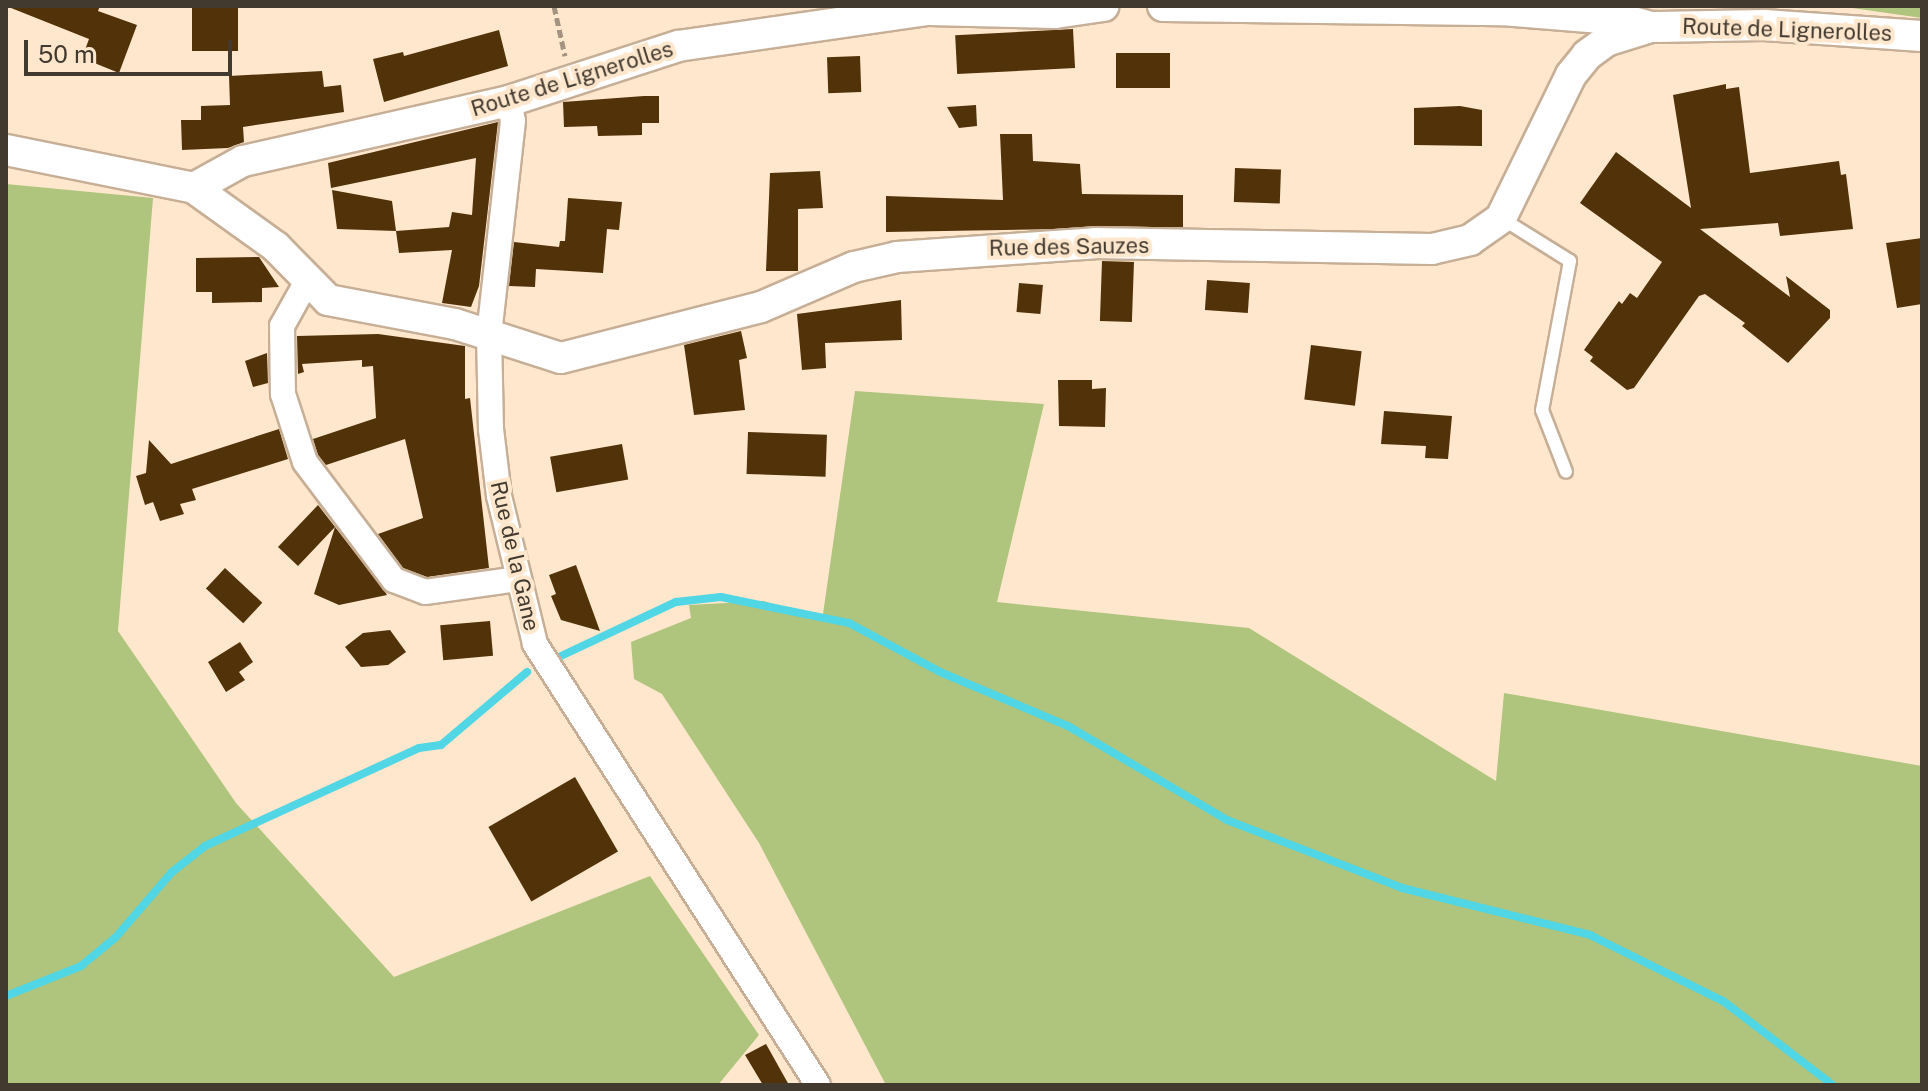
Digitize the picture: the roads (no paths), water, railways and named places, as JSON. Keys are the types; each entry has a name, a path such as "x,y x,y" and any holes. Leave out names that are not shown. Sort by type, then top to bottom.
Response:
{"street":[{"name":"Route de Lignerolles","path":"194,188 243,161 509,101 678,46 929,10 1055,13 1103,6"},
{"path":"1163,6 1502,10 1626,20 1651,27"},
{"path":"1555,16 1571,46 1571,75"},
{"name":"Route de Lignerolles","path":"1651,27 1764,25 1922,36"},
{"path":"1571,75 1606,41 1651,27"},
{"name":"Rue des Sauzes","path":"489,334 561,358 577,356 761,307 854,267 897,257 1095,243 1432,249 1470,240 1501,218 1571,75"},
{"name":"Rue de la Gane","path":"509,101 513,121 489,334 491,429 517,579 535,644 565,696 818,1085"},
{"path":"6,150 194,188 276,247 306,283 328,300 489,334"},
{"path":"306,283 282,326 283,394 305,462 394,580 425,592 517,579"}],"lane":[{"path":"1501,218 1570,261 1542,410 1566,472"}],"waterway":[{"path":"561,656 676,602 721,597 849,623 940,672 1068,726 1227,820 1402,888 1590,935 1723,1001 1833,1085"},
{"path":"6,996 81,966 116,937 172,872 205,846 419,748 441,745 527,672"}]}
